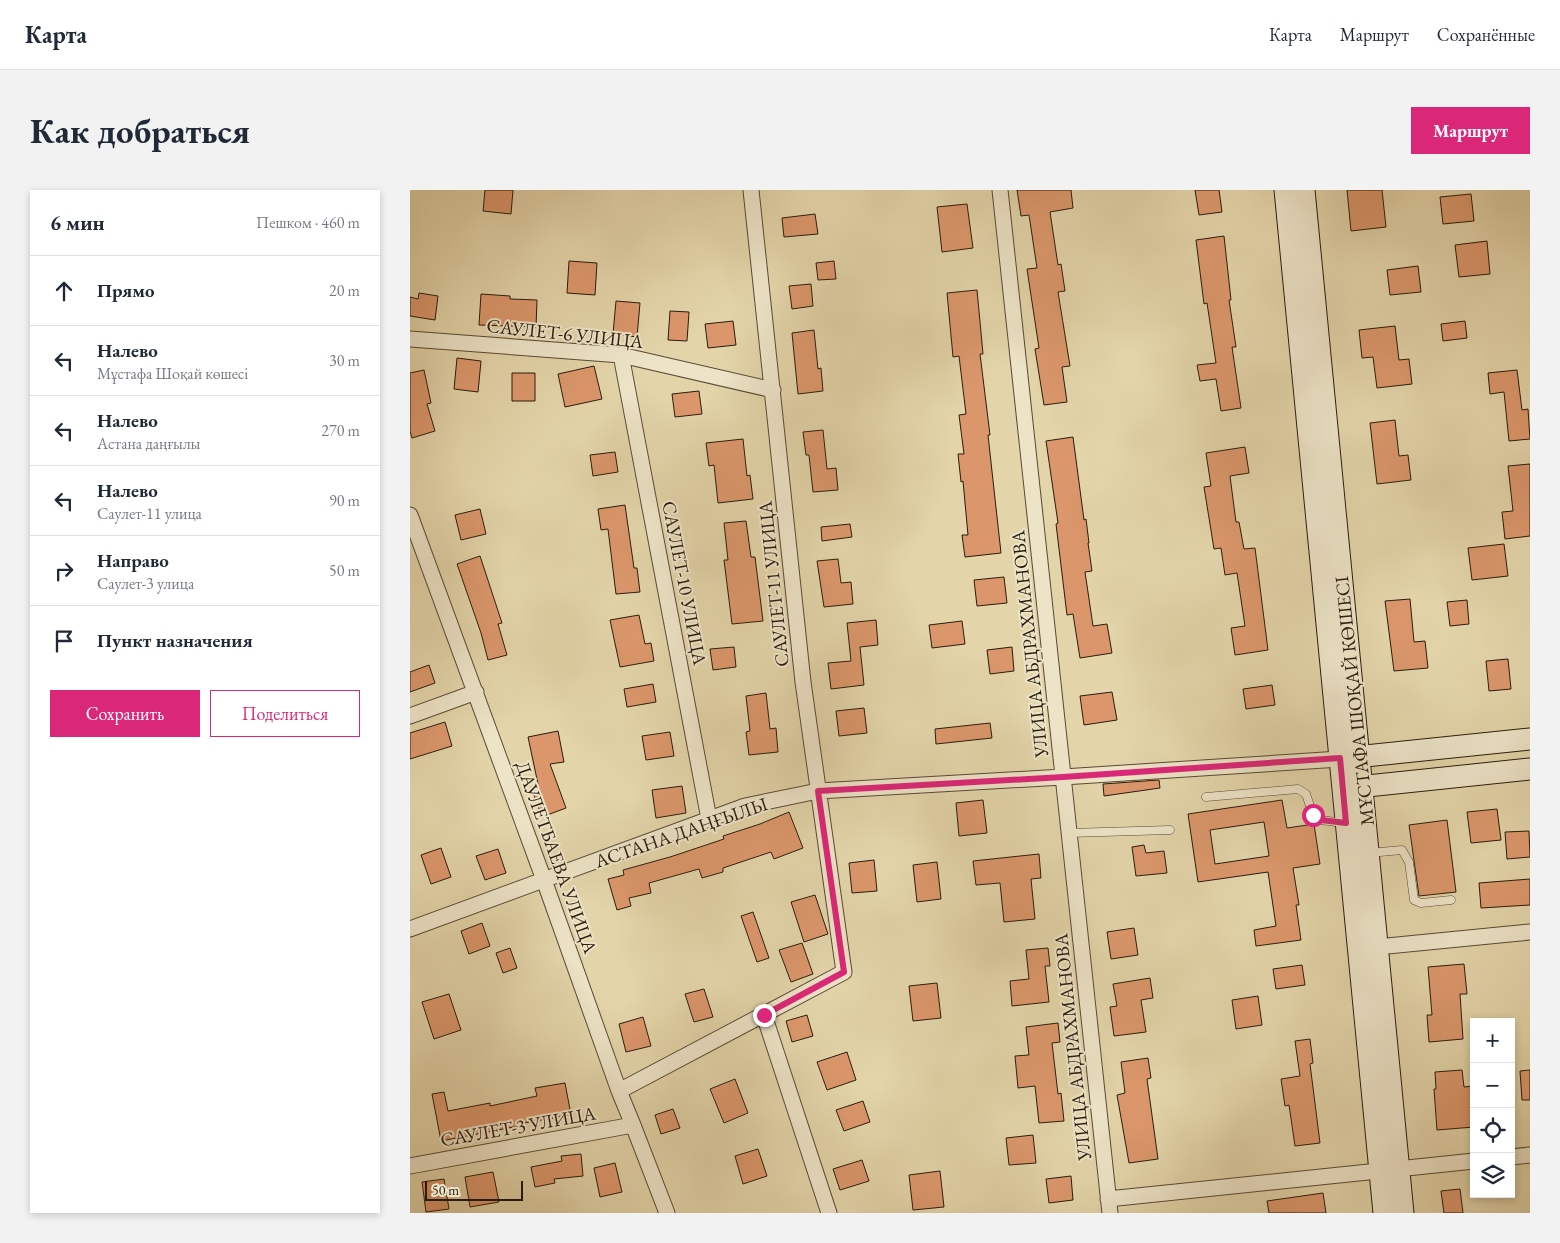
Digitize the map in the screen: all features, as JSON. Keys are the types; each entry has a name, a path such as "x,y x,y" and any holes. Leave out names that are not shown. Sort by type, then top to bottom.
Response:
{"street":[{"name":"САУЛЕТ-11 УЛИЦА","path":"751,190 803,682 844,972"},
{"name":"УЛИЦА АБДРАХМАНОВА","path":"1000,190 1109,1206"},
{"name":"МҰСТАФА ШОҚАЙ КӨШЕСІ","path":"1284,190 1352,787 1369,853 1377,946 1389,1170 1384,1213"},
{"name":"МҰСТАФА ШОҚАЙ КӨШЕСІ","path":"1304,190 1349,758"},
{"name":"САУЛЕТ-6 УЛИЦА","path":"410,339 621,355 773,390"},
{"name":"САУЛЕТ-10 УЛИЦА","path":"621,355 709,819"},
{"name":"ДАУЛЕТБАЕВА УЛИЦА","path":"410,515 415,543 476,692 619,1091 666,1213"},
{"path":"410,716 476,692"},
{"name":"АСТАНА ДАҢҒЫЛЫ","path":"410,929 745,806 818,791 1349,758 1530,739"},
{"path":"1352,787 1530,769"},
{"name":"МҰСТАФА ШОҚАЙ КӨШЕСІ","path":"1352,787 1346,823 1389,1170 1403,1213"},
{"path":"1377,946 1530,932"},
{"name":"САУЛЕТ-3 УЛИЦА","path":"619,1091 844,972"},
{"path":"764,1015 829,1213"},
{"name":"САУЛЕТ-3 УЛИЦА","path":"410,1166 633,1125"},
{"path":"1515,1157 1530,1155"},
{"path":"1109,1206 1470,1161"}],"lane":[{"path":"1206,797 1298,789 1306,794 1313,815 1321,820 1346,823"},
{"path":"1069,833 1170,830"},
{"path":"1369,853 1402,850 1409,862 1414,900 1421,903 1451,900"}],"building":[{"path":"485,190 513,190 511,214 483,211"},
{"path":"1017,190 1071,190 1073,208 1050,212 1058,265 1061,264 1065,291 1058,292 1070,366 1062,367 1067,402 1044,405 1035,349 1039,348 1027,269 1037,268 1029,215 1021,216"},
{"path":"1195,190 1219,190 1222,212 1199,215"},
{"path":"1347,190 1382,190 1386,227 1351,231"},
{"path":"1471,194 1474,221 1443,224 1440,197"},
{"path":"967,204 973,248 942,252 937,207"},
{"path":"815,214 818,234 784,237 782,218"},
{"path":"1224,236 1231,300 1229,300 1236,347 1232,347 1241,408 1221,411 1216,379 1200,381 1197,365 1216,363 1207,303 1204,304 1196,240"},
{"path":"1487,241 1490,274 1459,277 1455,245"},
{"path":"569,261 597,263 595,295 567,293"},
{"path":"834,261 836,279 818,280 816,263"},
{"path":"1418,266 1421,292 1390,295 1387,270"},
{"path":"811,284 813,306 792,309 789,286"},
{"path":"977,290 983,354 980,354 1001,553 965,557 962,535 968,535 963,481 961,482 958,454 964,454 959,415 966,414 959,356 953,357 947,293"},
{"path":"419,293 438,296 435,320 410,316 410,297 418,299"},
{"path":"481,294 510,296 510,299 537,300 536,327 479,325"},
{"path":"616,301 640,303 637,337 613,334"},
{"path":"670,311 689,312 687,341 668,340"},
{"path":"733,321 736,345 708,348 705,324"},
{"path":"1465,321 1467,338 1443,341 1441,324"},
{"path":"1395,326 1399,360 1409,359 1412,384 1377,388 1373,357 1362,358 1359,330"},
{"path":"814,330 818,369 821,368 823,391 798,394 792,333"},
{"path":"457,358 481,361 478,392 454,389"},
{"path":"594,366 602,399 565,407 558,374"},
{"path":"424,370 431,403 427,404 435,431 412,438 410,431 410,373"},
{"path":"1517,370 1522,410 1528,409 1530,439 1509,441 1504,392 1490,394 1488,373"},
{"path":"512,373 535,373 535,401 512,401"},
{"path":"699,391 702,414 675,417 672,394"},
{"path":"1395,420 1399,456 1408,455 1411,480 1377,484 1370,423"},
{"path":"823,430 827,469 836,468 838,490 813,492 809,455 806,455 803,432"},
{"path":"1073,437 1092,571 1085,572 1093,626 1107,624 1112,653 1080,658 1073,614 1067,615 1056,524 1058,523 1046,441"},
{"path":"743,439 747,476 750,475 753,499 718,503 714,465 709,466 706,443"},
{"path":"1245,447 1249,473 1230,476 1236,522 1239,522 1244,549 1255,548 1268,650 1235,655 1231,628 1245,626 1237,573 1225,575 1221,548 1214,549 1204,487 1211,486 1206,453"},
{"path":"615,452 618,472 593,476 590,455"},
{"path":"1530,464 1530,536 1505,539 1502,512 1513,511 1508,466"},
{"path":"625,505 634,568 637,568 640,592 616,594 608,529 601,530 598,509"},
{"path":"480,509 486,534 461,540 455,515"},
{"path":"746,521 751,557 755,557 763,621 732,624 724,560 728,560 724,523"},
{"path":"850,524 852,537 822,541 821,527"},
{"path":"1504,544 1508,576 1472,580 1468,548"},
{"path":"480,556 502,623 498,624 507,655 488,660 481,633 457,564"},
{"path":"838,559 841,583 851,582 853,604 824,607 817,561"},
{"path":"1004,577 1007,603 977,606 974,580"},
{"path":"1410,599 1414,642 1425,641 1428,668 1394,671 1385,601"},
{"path":"1467,600 1469,624 1450,626 1447,602"},
{"path":"639,615 645,644 651,643 654,661 620,667 610,620"},
{"path":"876,620 878,645 860,647 864,685 831,689 828,663 851,661 847,623"},
{"path":"962,621 965,644 932,648 929,625"},
{"path":"734,647 736,667 713,670 710,649"},
{"path":"1012,647 1014,671 990,674 987,650"},
{"path":"1508,659 1511,689 1489,691 1486,661"},
{"path":"429,665 435,683 410,692 410,672"},
{"path":"653,684 656,702 627,707 624,689"},
{"path":"1272,685 1275,705 1246,709 1243,689"},
{"path":"1112,692 1117,720 1084,725 1080,696"},
{"path":"766,693 770,729 776,728 778,752 749,755 746,732 750,731 746,696"},
{"path":"864,708 867,733 839,736 836,711"},
{"path":"445,722 452,746 410,759 410,733"},
{"path":"990,723 992,738 936,744 935,729"},
{"path":"558,731 564,762 550,764 566,808 542,817 531,787 538,784 528,737"},
{"path":"670,732 674,756 646,760 642,736"},
{"path":"1159,780 1160,788 1104,796 1103,784"},
{"path":"682,786 686,813 656,818 652,790"},
{"path":"983,800 987,833 959,836 956,803"},
{"path":"1282,800 1287,828 1314,824 1320,864 1293,868 1299,905 1296,905 1301,940 1256,946 1254,930 1276,926 1268,872 1198,882 1188,814","holes":["1264,822 1269,856 1215,864 1210,830"]},
{"path":"1497,809 1501,840 1471,843 1467,812"},
{"path":"789,812 803,848 774,859 771,852 723,868 723,872 702,878 699,869 649,883 651,893 629,898 631,906 617,910 608,879 624,875 623,870 724,839 723,836"},
{"path":"1447,820 1456,892 1419,896 1409,825"},
{"path":"1529,831 1530,857 1507,859 1505,832"},
{"path":"1144,845 1146,853 1164,851 1167,873 1136,876 1132,847"},
{"path":"441,848 451,877 431,884 421,855"},
{"path":"498,849 506,873 485,880 476,856"},
{"path":"1039,854 1041,878 1031,879 1035,919 1004,922 1000,883 976,885 973,861"},
{"path":"874,860 877,891 852,893 849,863"},
{"path":"937,862 941,899 917,902 913,865"},
{"path":"1530,879 1530,905 1481,908 1479,883"},
{"path":"815,895 828,934 804,942 791,902"},
{"path":"753,912 769,958 757,962 741,916"},
{"path":"482,923 490,946 469,954 461,931"},
{"path":"1134,928 1138,955 1111,959 1107,932"},
{"path":"802,943 813,974 791,982 779,950"},
{"path":"510,948 517,968 503,973 496,953"},
{"path":"1048,948 1050,966 1045,966 1049,1002 1012,1006 1010,981 1029,979 1026,950"},
{"path":"1464,964 1467,994 1460,994 1463,1039 1429,1042 1427,1015 1432,1015 1428,967"},
{"path":"1302,965 1305,985 1276,989 1273,969"},
{"path":"1150,978 1153,998 1141,1000 1146,1032 1114,1036 1110,1007 1117,1006 1113,984"},
{"path":"937,983 941,1018 913,1021 909,986"},
{"path":"704,989 713,1017 694,1022 685,994"},
{"path":"449,994 461,1030 434,1039 422,1002"},
{"path":"1258,996 1262,1025 1236,1029 1232,1000"},
{"path":"807,1015 813,1036 792,1042 786,1021"},
{"path":"643,1017 651,1046 626,1052 619,1024"},
{"path":"1058,1023 1060,1042 1052,1043 1058,1094 1061,1093 1064,1121 1039,1123 1035,1086 1018,1088 1015,1056 1029,1055 1026,1027"},
{"path":"1310,1039 1313,1063 1310,1064 1320,1143 1295,1146 1289,1105 1285,1106 1281,1079 1300,1076 1295,1041"},
{"path":"847,1052 856,1080 827,1090 817,1062"},
{"path":"1148,1058 1151,1078 1147,1079 1158,1159 1129,1163 1117,1095 1125,1093 1121,1062"},
{"path":"1462,1070 1464,1087 1470,1086 1470,1127 1437,1130 1434,1089 1436,1089 1435,1072"},
{"path":"1530,1070 1530,1100 1522,1100 1520,1071"},
{"path":"735,1079 748,1113 724,1123 710,1089"},
{"path":"565,1083 571,1115 441,1141 432,1094 444,1092 448,1111 490,1103 490,1106 537,1096 535,1088"},
{"path":"863,1101 870,1122 844,1131 836,1110"},
{"path":"673,1109 680,1128 661,1134 655,1115"},
{"path":"1033,1135 1036,1163 1009,1165 1006,1138"},
{"path":"758,1149 767,1176 743,1184 735,1156"},
{"path":"581,1154 583,1176 554,1179 555,1183 535,1187 531,1167 562,1161 561,1156"},
{"path":"862,1160 869,1181 840,1190 833,1169"},
{"path":"615,1163 622,1192 600,1197 594,1168"},
{"path":"940,1171 944,1207 913,1210 909,1175"},
{"path":"493,1172 499,1202 470,1207 465,1177"},
{"path":"1071,1176 1073,1200 1049,1203 1046,1179"},
{"path":"444,1179 449,1209 426,1212 422,1182"},
{"path":"1460,1189 1463,1213 1444,1213 1441,1191"},
{"path":"1323,1193 1326,1213 1269,1213 1267,1201"}],"route":[{"path":"764,1015 844,972 818,791 1340,758 1346,823 1321,820 1313,815"}]}
